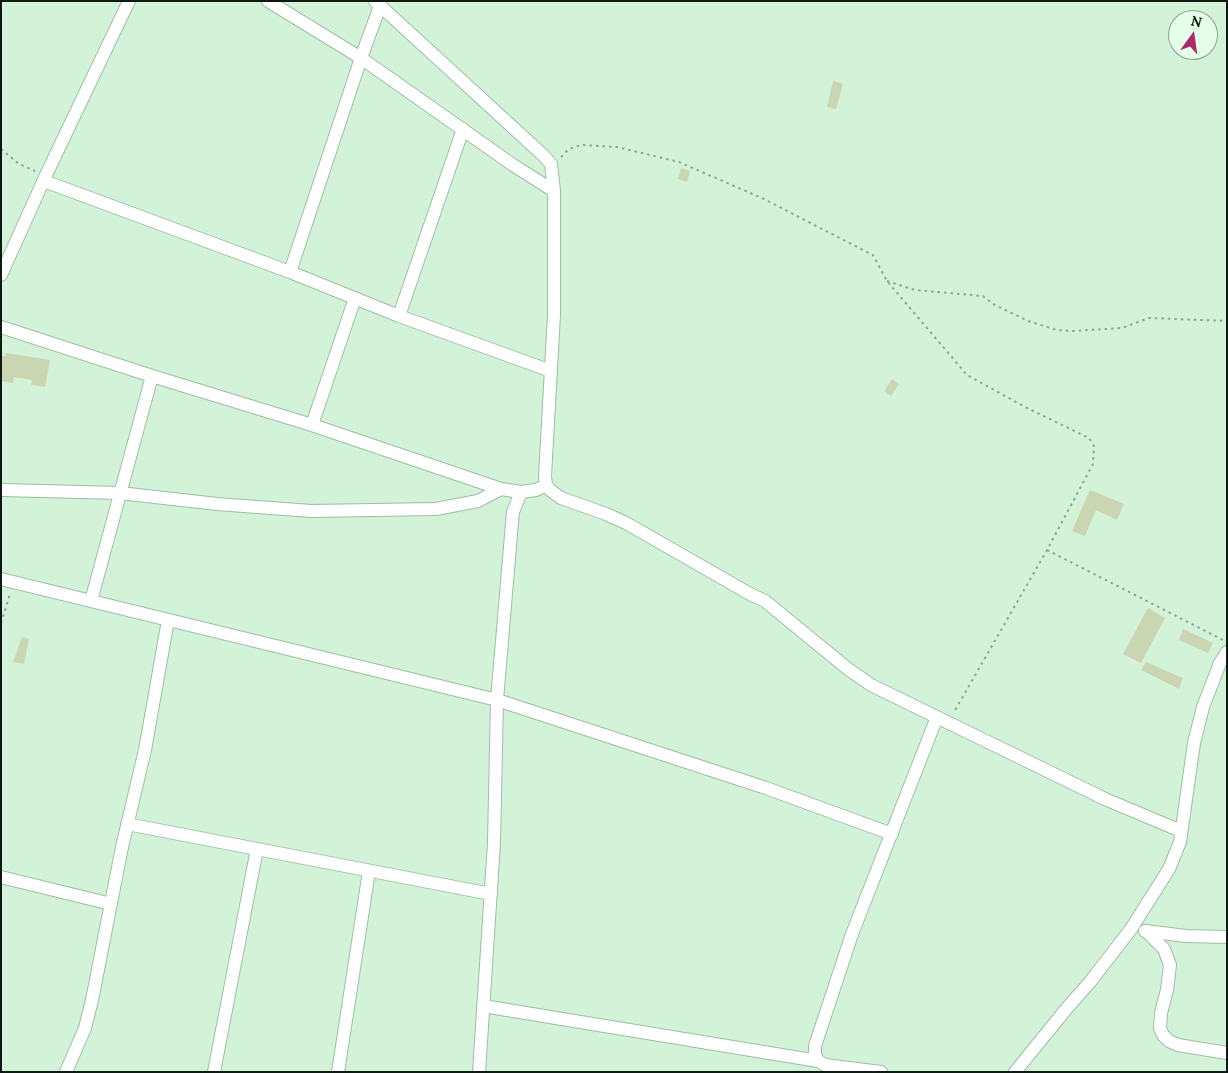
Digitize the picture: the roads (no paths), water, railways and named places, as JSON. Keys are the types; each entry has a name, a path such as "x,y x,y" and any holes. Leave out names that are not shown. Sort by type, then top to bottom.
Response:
{"street":[{"path":"1,275 129,1"},
{"path":"268,1 361,58 513,165 554,191"},
{"path":"290,272 378,4 551,164 554,191 554,315 546,484 561,498 626,523 765,601 871,686 1105,799 1181,831"},
{"path":"399,316 462,129"},
{"path":"45,178 399,316 551,371"},
{"path":"312,425 355,298"},
{"path":"1,327 312,425 501,489 521,492 536,490 546,484"},
{"path":"91,601 152,376"},
{"path":"1,490 120,493 218,504 302,510 384,511 436,509 478,501 501,489"},
{"path":"479,1072 494,843 497,700 513,512 521,492"},
{"path":"7,580 497,700 766,788 892,834"},
{"path":"66,1072 85,1028 127,824 145,750 168,620"},
{"path":"1015,1072 1090,982 1131,929 1169,869 1180,842 1194,743 1203,707 1220,663 1227,652"},
{"path":"818,1061 815,1054 815,1046 852,934 892,834 943,720"},
{"path":"127,824 491,894"},
{"path":"214,1072 256,849"},
{"path":"338,1072 369,871"},
{"path":"1,877 111,904"},
{"path":"1131,929 1186,936 1227,937"},
{"path":"1146,931 1164,949 1170,964 1160,1028 1163,1035 1169,1042 1178,1045 1227,1053"},
{"path":"483,1006 818,1061 825,1065 881,1072"}]}
